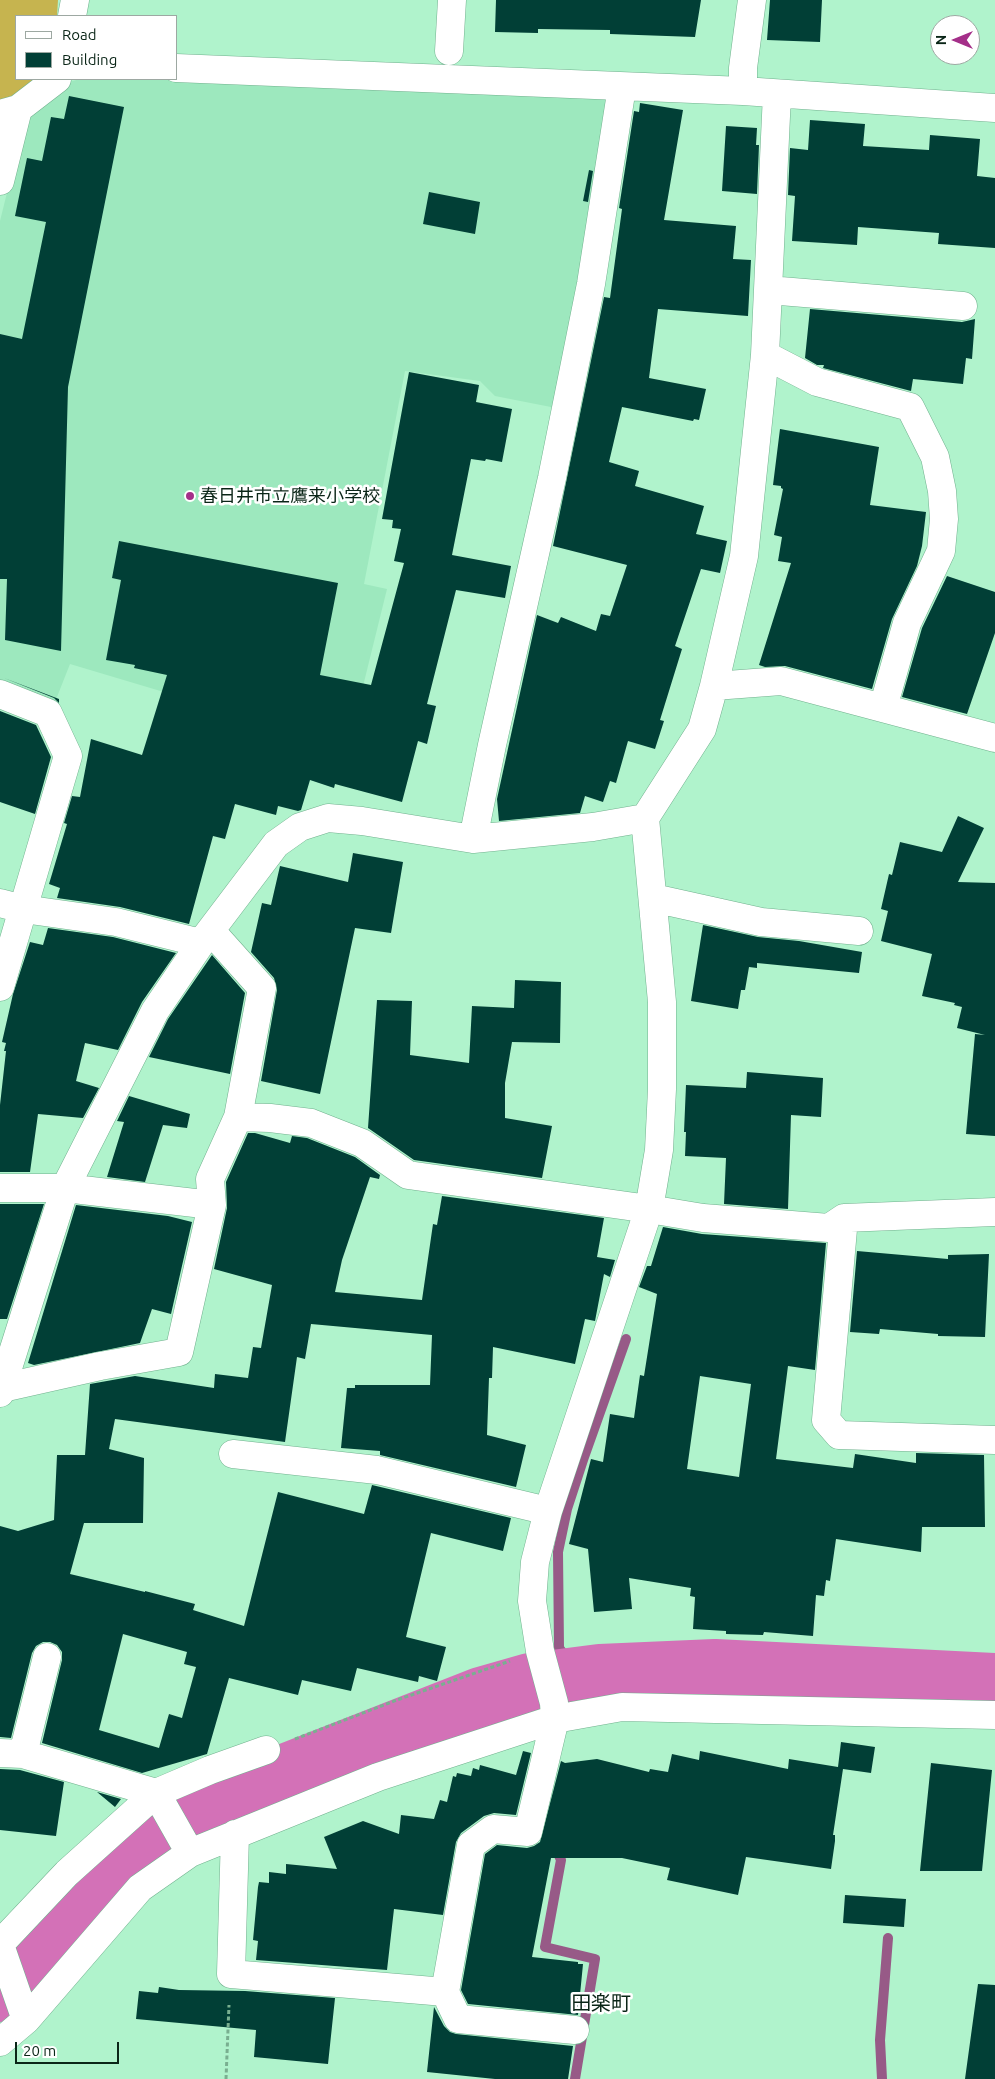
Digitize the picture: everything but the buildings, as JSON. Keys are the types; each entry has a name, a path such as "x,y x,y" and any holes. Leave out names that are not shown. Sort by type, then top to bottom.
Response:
{"street":[{"path":"72,15 75,0"},
{"path":"449,51 452,0"},
{"path":"743,91 743,68 752,0"},
{"path":"178,68 622,88 743,91 995,108"},
{"path":"0,180 9,112 56,80"},
{"path":"473,839 492,745 552,478 592,284 622,88"},
{"path":"575,2030 458,2019 445,1992 470,1845 493,1829 528,1832 554,1711 532,1601 535,1562 548,1511 649,1209 658,1150 662,1089 662,1002 645,818 702,729 714,686 744,556 765,355 777,94"},
{"path":"768,290 963,306"},
{"path":"765,355 817,382 910,407 935,457 942,491 944,520 940,552 907,623 883,708"},
{"path":"714,686 781,681 995,738"},
{"path":"0,694 48,713 68,756 12,906 0,987"},
{"path":"1,1391 65,1188 155,1011 206,937 276,844 300,827 328,818 362,821 473,839 593,827 645,818"},
{"path":"653,898 761,922 859,931"},
{"path":"1,1391 100,1366 179,1352 212,1205 210,1180 238,1117 262,988 206,937 12,906"},
{"path":"238,1117 270,1118 311,1123 362,1143 408,1175 703,1218 829,1228 844,1218 995,1212"},
{"path":"0,1188 65,1188 212,1205"},
{"path":"844,1218 826,1420 838,1435 995,1440"},
{"path":"233,1454 377,1470 548,1511"},
{"path":"47,1657 12,1753 159,1799 186,1846"},
{"path":"0,2042 22,2009 140,1888 186,1846 236,1834 378,1777 554,1711 622,1707 995,1715"},
{"path":"22,2009 1,1947 67,1873 159,1799 210,1770 266,1750"},
{"path":"236,1834 231,1974 445,1992"}],"path":[{"path":"266,1750 396,1700 542,1656"},
{"path":"226,2079 231,1974"}],"shaded area":[{"path":"0,0 58,0 57,15 15,15 15,80 33,80 10,101 0,103"},
{"name":"春日井市立鷹来小学校","path":"76,80 166,80 605,97 615,107 556,408 495,396 480,381 405,371 364,584 387,589 348,747 70,664 53,707 0,686 0,221 25,120 62,84"}],"waterway":[{"path":"574,1679 569,1662 559,1648 558,1552 567,1509 626,1339"},
{"path":"0,1991 133,1852 188,1813 481,1698 530,1684 600,1675 715,1670 995,1684"},
{"path":"555,1847 561,1860 545,1947 595,1959 575,2079"},
{"path":"882,2079 880,2040 888,1938"}],"place":[{"name":"春日井市立鷹来小学校","path":"190,496"}],"district":[{"name":"田楽町","path":"601,2003"}]}
